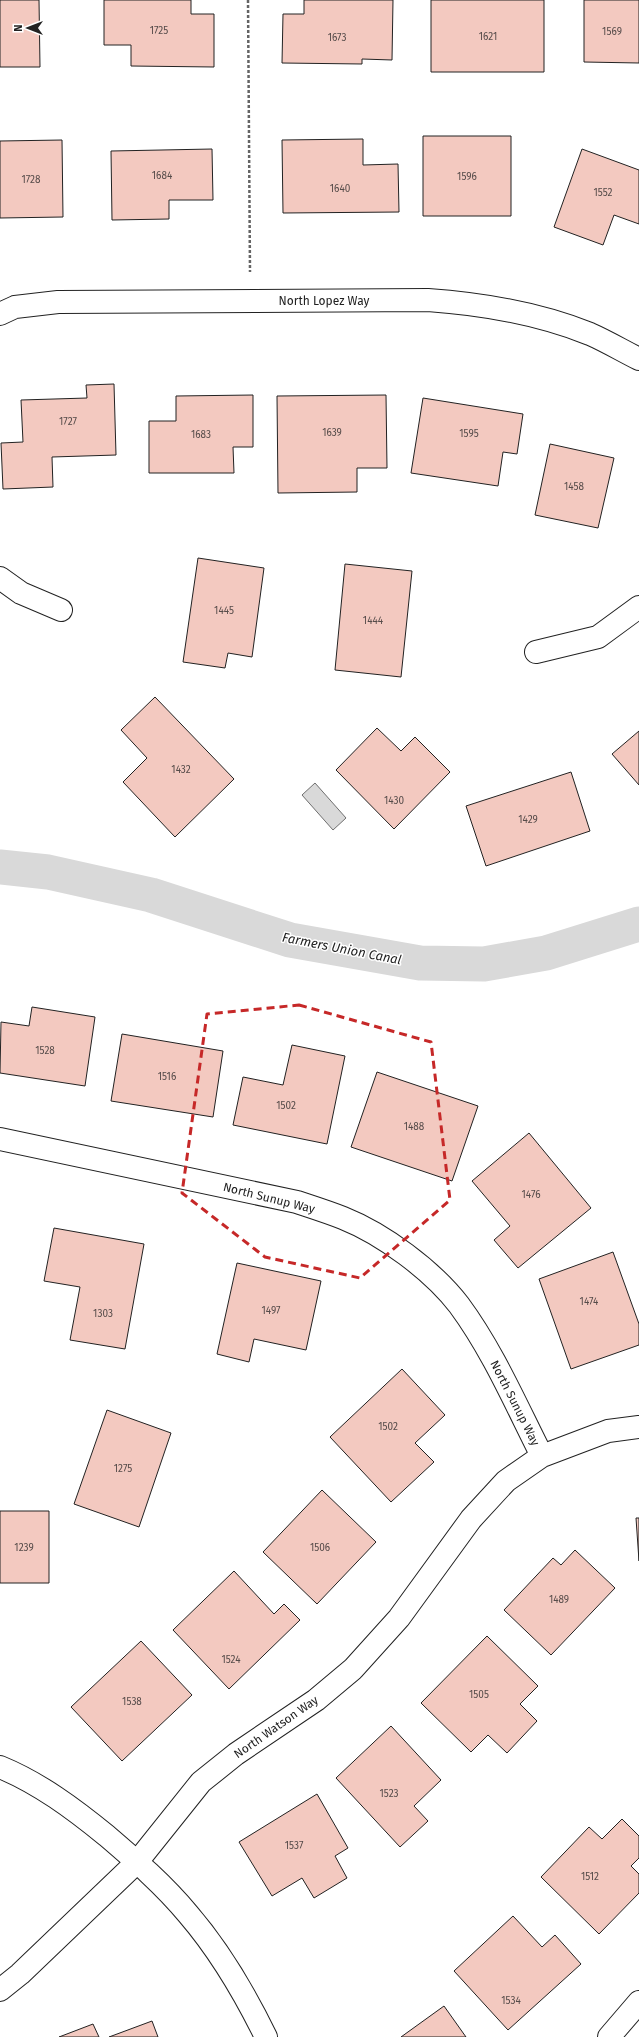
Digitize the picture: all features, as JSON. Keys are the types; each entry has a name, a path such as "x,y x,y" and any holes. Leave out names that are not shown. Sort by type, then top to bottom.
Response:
{"street":[{"name":"North Lopez Way","path":"0,314 15,307 58,302 428,300 479,304 520,312 590,334 639,359"},
{"path":"0,578 21,593 61,610"},
{"path":"536,652 598,637 639,607"},
{"name":"North Sunup Way","path":"1,1145 297,1202 344,1218 386,1240 422,1267 458,1304 495,1362 542,1456"},
{"name":"North Watson Way","path":"0,1990 20,1974 138,1862 202,1782 236,1754 316,1700 354,1669 399,1618 472,1519 506,1482 542,1456 608,1431 639,1427"},
{"path":"0,1767 12,1772 77,1811 138,1862 188,1914 221,1958 256,2015 266,2037"},
{"path":"609,2037 639,2002"}],"path":[{"path":"248,0 250,272"}],"highlighted area":[{"path":"299,1005 431,1042 450,1200 360,1278 265,1257 182,1193 207,1014"}],"shaded area":[{"path":"315,783 346,818 333,830 302,795"}],"building":[{"path":"0,0 39,0 40,67 0,67"},
{"path":"104,0 191,0 191,14 214,14 214,67 131,66 131,45 104,45"},
{"path":"304,0 393,0 392,60 362,59 362,64 282,63 283,14 304,14"},
{"path":"431,0 544,0 544,72 431,72"},
{"path":"584,0 639,0 639,63 584,62"},
{"path":"423,136 511,136 511,216 423,216"},
{"path":"363,139 363,165 398,164 399,212 283,213 282,140"},
{"path":"62,140 63,217 0,218 0,141"},
{"path":"212,149 213,200 169,200 169,219 112,220 111,151"},
{"path":"582,149 639,170 639,224 614,215 603,245 554,227"},
{"path":"114,384 116,455 52,457 53,487 3,489 1,443 23,442 21,400 87,398 86,385"},
{"path":"253,395 253,447 233,447 234,473 149,473 149,421 176,421 176,396"},
{"path":"386,395 387,468 357,468 357,492 278,493 277,396"},
{"path":"423,398 523,414 517,454 503,452 498,486 411,473"},
{"path":"550,444 614,458 598,528 535,515"},
{"path":"198,558 264,568 252,657 228,653 225,668 183,662"},
{"path":"345,564 412,571 401,677 335,670"},
{"path":"155,697 234,779 175,837 123,782 147,758 121,730"},
{"path":"377,728 401,751 415,737 450,772 394,829 336,770"},
{"path":"639,731 639,785 612,754"},
{"path":"571,772 590,831 486,866 466,806"},
{"path":"32,1007 95,1017 85,1086 0,1073 1,1022 29,1026"},
{"path":"122,1034 223,1051 213,1117 111,1101"},
{"path":"292,1045 345,1056 327,1144 233,1125 243,1077 283,1085"},
{"path":"377,1072 478,1106 452,1181 351,1147"},
{"path":"529,1133 591,1208 518,1268 494,1240 510,1226 472,1181"},
{"path":"54,1228 144,1244 125,1349 70,1340 80,1287 44,1281"},
{"path":"613,1252 639,1324 639,1345 571,1369 539,1279"},
{"path":"237,1263 321,1281 306,1350 254,1339 249,1362 217,1354"},
{"path":"402,1369 445,1415 415,1443 434,1462 391,1502 330,1437"},
{"path":"107,1410 171,1433 139,1527 74,1504"},
{"path":"322,1490 376,1542 317,1604 263,1552"},
{"path":"0,1511 49,1511 49,1583 0,1583"},
{"path":"636,1518 639,1518 639,1561"},
{"path":"575,1550 615,1588 551,1655 504,1610 553,1558 561,1565"},
{"path":"234,1571 274,1614 284,1604 300,1620 229,1689 173,1630"},
{"path":"487,1636 538,1686 520,1704 537,1721 507,1753 488,1735 471,1752 421,1703"},
{"path":"141,1641 192,1695 122,1761 71,1707"},
{"path":"391,1726 441,1780 414,1806 428,1821 400,1847 336,1778"},
{"path":"317,1794 348,1848 335,1856 347,1878 314,1898 302,1878 272,1896 239,1842"},
{"path":"622,1819 639,1836 639,1858 631,1866 639,1874 639,1893 599,1934 541,1877 589,1827 602,1839"},
{"path":"513,1916 542,1947 555,1935 581,1964 508,2030 454,1971"},
{"path":"444,2006 466,2037 401,2037"},
{"path":"152,2021 158,2037 109,2037"},
{"path":"93,2024 99,2037 59,2037"}],"waterway":[{"name":"Farmers Union Canal","path":"0,867 48,872 151,895 290,940 420,963 484,964 546,953 639,924"}]}
